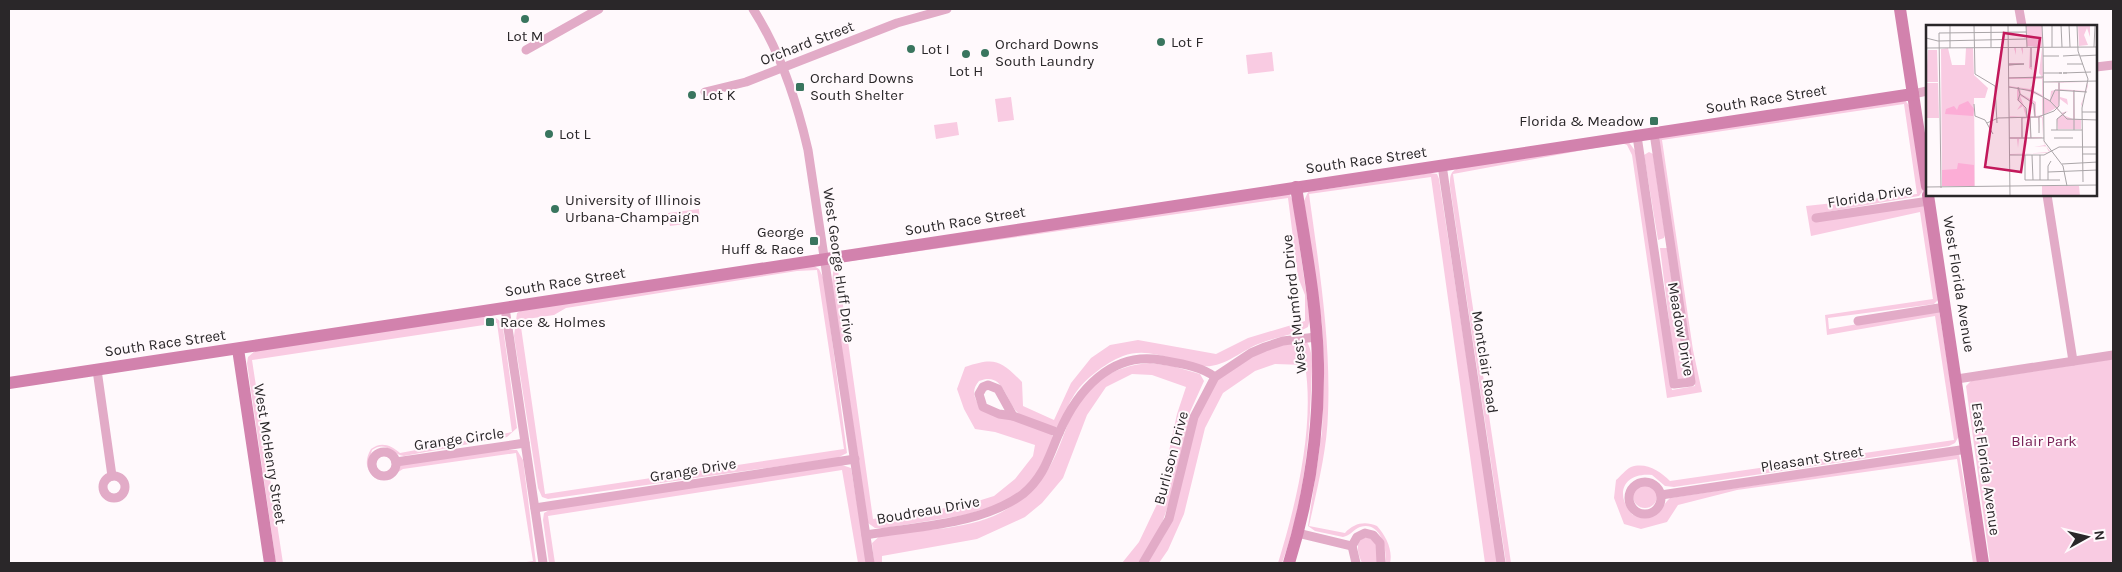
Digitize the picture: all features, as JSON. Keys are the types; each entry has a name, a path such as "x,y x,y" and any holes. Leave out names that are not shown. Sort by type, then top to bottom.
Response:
{"street":[{"path":"526,50 599,9"},
{"name":"West George Huff Drive","path":"754,9 783,69 808,150 870,563"},
{"name":"Orchard Street","path":"706,92 746,82 897,23 947,9"},
{"path":"1900,9 1926,179"},
{"path":"2019,9 2022,25"},
{"path":"2097,67 2113,65"},
{"name":"South Race Street","path":"9,383 1926,91"},
{"name":"Meadow Drive","path":"1637,136 1674,384 1691,382 1654,133"},
{"name":"Montclair Road","path":"1442,165 1502,563"},
{"name":"West Mumford Drive","path":"1289,563 1298,533 1313,457 1317,417 1318,362 1316,337 1296,187"},
{"path":"2047,196 2074,361"},
{"name":"Florida Drive","path":"1816,218 1929,198"},
{"name":"West Florida Avenue","path":"1929,198 1957,379"},
{"path":"1653,245 1670,243"},
{"path":"1858,321 1945,307"},
{"path":"505,308 543,563"},
{"name":"Burlison Drive","path":"1143,563 1169,519 1192,424 1208,387 1215,377 1238,361 1265,347 1283,341 1316,337"},
{"name":"West McHenry Street","path":"238,349 270,563"},
{"path":"1957,379 2113,355"},
{"name":"Boudreau Drive","path":"866,535 977,517 1008,504 1035,483 1043,472 1059,433 1086,388 1100,375 1124,361 1148,357 1205,371 1215,377"},
{"path":"97,370 112,476"},
{"name":"East Florida Avenue","path":"1957,379 1984,563"},
{"path":"1013,416 1059,433"},
{"name":"Grange Circle","path":"396,462 525,443"},
{"name":"Pleasant Street","path":"1661,495 1967,449"},
{"name":"Grange Drive","path":"535,508 855,459"},
{"path":"1298,533 1352,546"},
{"path":"1352,546 1361,534 1373,535 1380,543 1381,563"},
{"path":"1352,546 1356,563"}],"green space":[{"path":"1272,52 1274,71 1248,74 1246,55"},
{"path":"1011,97 1014,120 998,122 995,99"},
{"path":"1905,100 1910,107 1923,191 1919,196 1821,213 1925,206 1938,300 1934,304 1828,318 1829,329 1939,310 1959,436 1955,443 1949,446 1674,487 1665,486 1652,475 1642,475 1628,481 1623,493 1624,500 1633,515 1652,517 1670,498 1959,454 1978,563 1973,563 1957,459 1737,490 1678,505 1667,522 1641,529 1624,524 1614,498 1616,480 1631,467 1642,466 1652,468 1670,481 1954,440 1935,316 1827,335 1825,315 1933,299 1920,212 1811,236 1806,206 1917,194 1904,104 1662,140 1693,350 1702,392 1667,398 1632,155 1627,145 1622,143 1453,174 1511,563 1506,563 1450,186 1453,172 1461,167 1628,141 1636,152 1672,390 1695,386 1658,140 1661,137"},
{"path":"957,122 959,135 936,139 934,125"},
{"path":"1649,152 1653,154 1665,235 1664,238 1658,240 1644,155"},
{"path":"1430,173 1437,174 1439,179 1498,563 1485,563 1431,177 1309,194 1326,331 1328,413 1326,441 1309,526 1345,533 1352,527 1360,524 1377,526 1388,543 1390,563 1385,563 1384,544 1373,528 1367,526 1360,527 1343,537 1315,531 1308,526 1322,432 1324,359 1322,324 1304,201 1308,192"},
{"path":"1289,193 1293,201 1310,319 1308,327 1303,330 1261,343 1217,365 1201,366 1143,353 1123,356 1102,368 1082,385 1057,427 1047,426 1025,418 1013,407 998,383 987,379 979,381 976,384 974,394 980,407 1051,434 1054,438 1034,479 1018,494 1000,504 965,515 875,528 868,523 832,284 834,262","holes":["1288,198 1298,277 1305,295 1305,321 1248,338 1216,354 1138,340 1110,345 1091,358 1071,383 1054,420 1023,406 1022,382 1002,365 996,362 983,362 965,367 957,389 964,409 975,429 995,432 1035,445 1033,456 1015,479 994,496 965,505 873,519 837,263"]},
{"path":"699,209 700,222 670,226 668,213"},
{"path":"1660,248 1667,248 1685,371 1683,380 1678,380 1676,376"},
{"path":"814,266 819,269 824,279 847,453 837,458 548,499 542,497 538,488 514,336 517,313 522,310","holes":["817,270 844,449 545,494 520,320 554,315 566,308 797,271"]},
{"path":"492,315 500,321 503,328 517,428 507,437 404,456 381,446 372,450 368,464 375,476 383,477 392,473 400,465 498,450 517,450 523,460 536,563 520,563 533,561 516,453 403,469 390,477 375,478 367,465 367,457 371,449 378,445 390,446 400,453 512,432 497,323 252,360 283,563 276,563 247,363 248,357 256,350"},
{"path":"1307,342 1311,353 1312,366 1306,457 1295,521 1282,563 1278,563 1297,491 1306,439 1308,414 1305,365 1275,364 1255,371 1223,393 1205,428 1184,514 1168,550 1159,563 1147,563 1164,536 1171,519 1195,423 1215,383 1226,372 1269,347"},
{"name":"Blair Park","path":"2113,359 2113,563 1990,563 1966,386 1971,381"},
{"path":"1150,363 1172,366 1200,374 1204,381 1190,412 1177,480 1161,526 1138,563 1122,563 1139,542 1158,502 1177,414 1186,387 1152,375 1132,374 1106,387 1087,415 1063,478 1042,503 1025,517 977,539 882,556 882,563 874,563 872,543 882,534 963,525 994,516 1013,505 1031,490 1046,473 1056,455 1075,408 1091,387 1111,373 1123,368"},
{"path":"839,464 851,468 867,563 858,563 842,470 548,516 555,563 549,563 543,520 544,513 553,508"},
{"path":"1645,484 1650,485 1656,491 1656,501 1650,507 1645,508 1640,507 1634,501 1633,496 1634,491 1640,485"},
{"path":"1369,537 1377,545 1379,563 1362,563 1358,544 1360,538"}],"place":[{"name":"Lot M","path":"525,19"},
{"name":"Lot F","path":"1161,42"},
{"name":"Lot I","path":"911,49"},
{"name":"Orchard Downs South Laundry","path":"985,53"},
{"name":"Lot H","path":"966,54"},
{"name":"Orchard Downs South Shelter","path":"800,87"},
{"name":"Lot K","path":"692,95"},
{"name":"Florida & Meadow","path":"1654,121"},
{"name":"Lot L","path":"549,134"},
{"name":"University of Illinois Urbana-Champaign","path":"555,209"},
{"name":"George Huff & Race","path":"814,241"},
{"name":"Race & Holmes","path":"490,322"}]}
